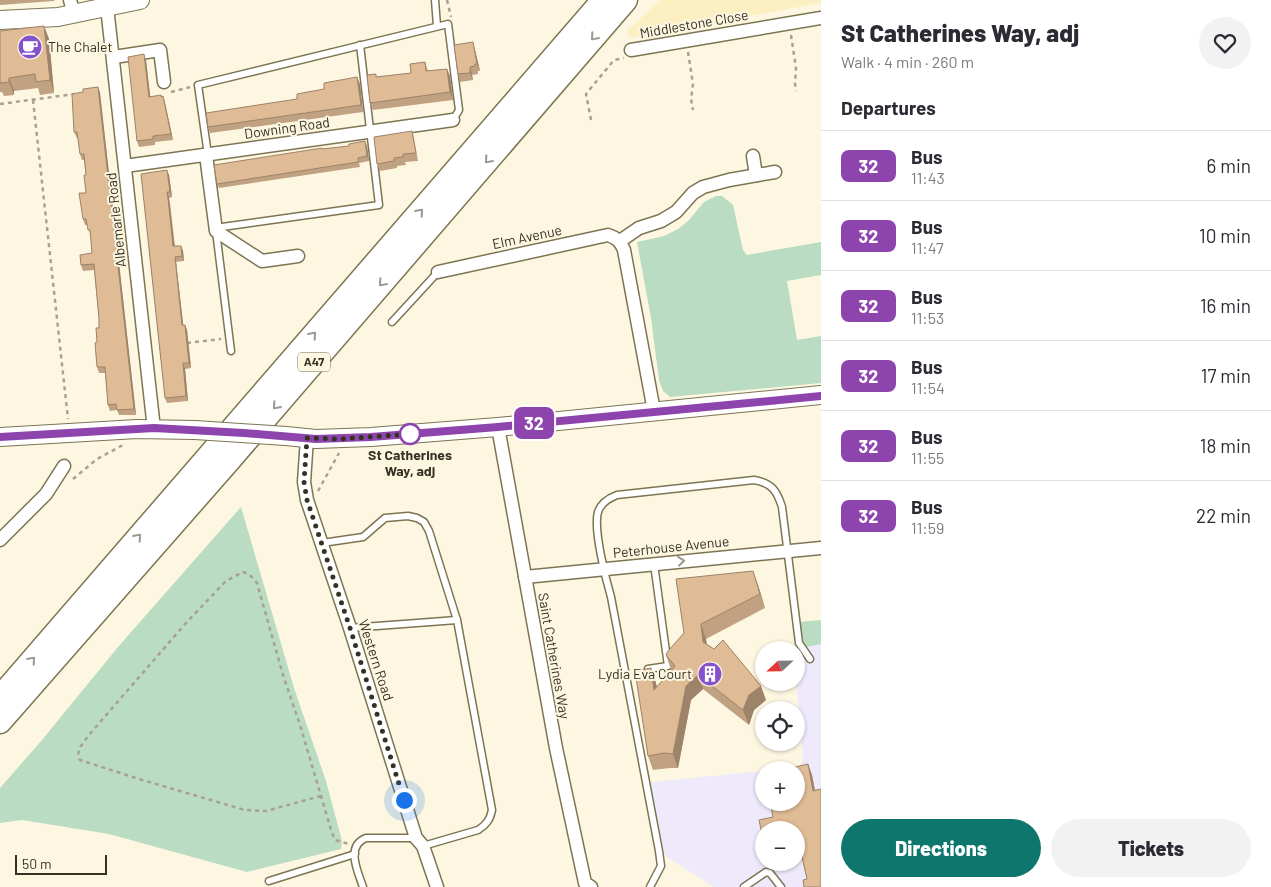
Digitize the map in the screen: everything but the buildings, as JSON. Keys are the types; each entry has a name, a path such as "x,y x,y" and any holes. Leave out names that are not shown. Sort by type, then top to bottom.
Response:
{"highway":[{"name":"A47","path":"0,697 603,0"},
{"name":"A47","path":"0,722 228,462 626,0"}],"main road":[{"path":"0,20 58,17 72,7 107,8 140,0"},
{"path":"0,437 154,428 307,438 371,437 498,427 821,396"}],"street":[{"name":"Albemarle Road","path":"107,8 114,57 154,428"},
{"name":"Middlestone Close","path":"631,50 821,18"},
{"path":"114,57 160,50 167,87"},
{"name":"Downing Road","path":"125,166 453,120"},
{"path":"207,155 216,231 262,261 298,256"},
{"path":"753,156 756,175"},
{"path":"654,411 624,250 620,241 639,228 661,221 676,212 693,193 703,187 775,172"},
{"name":"Elm Avenue","path":"438,272 608,235 620,241"},
{"name":"Saint Catherines Way","path":"498,427 556,748 585,886"},
{"name":"Western Road","path":"307,438 304,482 307,500 420,842 437,887"},
{"path":"0,540 46,494 64,466"},
{"name":"Peterhouse Avenue","path":"525,577 821,548"}],"lane":[{"path":"435,0 437,26"},
{"path":"207,155 198,85 448,24 459,110 453,120"},
{"path":"232,351 216,231 222,227 379,205 360,45"},
{"path":"392,322 438,272"},
{"path":"650,887 660,872 661,866 611,597 602,569 597,519 602,505 617,494 754,480 764,482 779,495 788,550 799,643 810,659"},
{"path":"322,543 363,537 385,518 408,516 424,522 429,531 457,620 492,810 491,818 478,830 420,842 366,838 361,840 356,846 354,854 363,887"},
{"path":"648,669 668,666 654,564"},
{"path":"350,628 457,620"},
{"path":"269,881 354,854"},
{"path":"744,887 766,872 770,872 781,887"}],"path":[{"path":"447,0 452,19 448,24"},
{"path":"789,24 796,68 794,83 796,91"},
{"path":"686,41 693,84 692,110"},
{"path":"591,120 586,94 614,60 626,58 631,50"},
{"path":"167,87 198,85"},
{"path":"0,104 80,94"},
{"path":"33,100 69,433"},
{"path":"183,343 230,338"},
{"path":"73,479 97,459 125,444"},
{"path":"316,496 339,453"},
{"path":"321,796 266,811 245,810 80,760 78,751 88,736 186,623 226,581 243,572 249,574 257,583 283,675 321,796 332,833 335,840 356,846"}],"shaded area":[{"path":"660,0 821,0 821,3 629,38 627,31"},
{"path":"821,644 821,887 714,887 662,854 650,782 755,772 755,811 805,811 805,761 802,761 802,751 805,751 805,701 798,701 797,691 805,691 805,647"}],"green space":[{"path":"716,196 722,196 733,205 743,250 747,255 821,242 821,275 787,281 797,340 821,336 821,383 670,397 663,391 659,380 651,318 637,242 664,236 678,229 689,220 704,202"},
{"path":"241,507 294,688 326,781 342,841 341,849 247,872 109,834 22,820 0,823 0,788 118,647"},
{"path":"821,620 821,644 806,647 805,641 802,640 799,622"}],"bus line":[{"name":"32","path":"0,437 154,428 338,439 498,427 583,417 821,396"}],"place":[{"name":"The Chalet","path":"30,47"},
{"name":"St Catherines Way, adj","path":"410,434"},
{"name":"Lydia Eva Court","path":"710,674"}],"route":[{"path":"404,800 350,628 307,500 304,482 307,438 338,439 410,434"}]}
